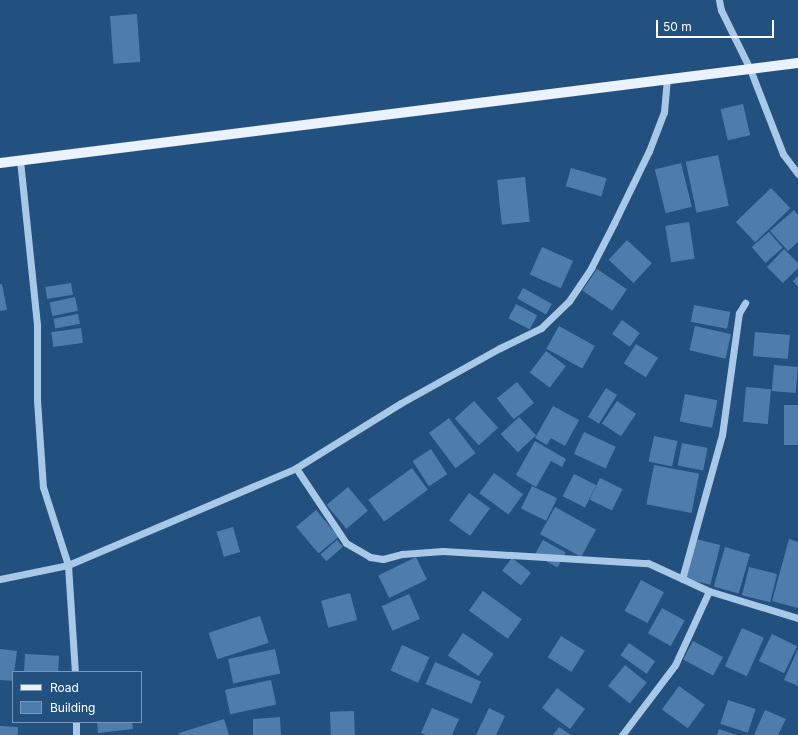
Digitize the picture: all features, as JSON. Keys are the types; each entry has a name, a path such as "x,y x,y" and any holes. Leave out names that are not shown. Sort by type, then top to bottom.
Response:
{"main road":[{"path":"0,162 798,63"}],"street":[{"path":"719,0 721,10 750,70 784,154 798,174"},
{"path":"0,579 68,565 296,468 401,403 541,328 569,301 591,268 649,151 664,112 667,79"},
{"path":"20,160 37,325 37,400 42,487 68,565 75,671"},
{"path":"682,578 722,435 739,313 745,303"},
{"path":"296,468 346,543 370,557 383,559 402,554 443,551 648,563 709,591 798,618"},
{"path":"622,735 676,665 709,591"},
{"path":"76,723 76,735"}],"building":[{"path":"137,14 140,62 113,64 110,16"},
{"path":"743,104 750,135 728,140 721,109"},
{"path":"718,155 729,206 697,213 686,162"},
{"path":"681,163 692,207 666,213 655,170"},
{"path":"571,168 607,178 601,196 566,186"},
{"path":"525,177 530,222 502,225 497,180"},
{"path":"771,188 790,208 755,242 736,222"},
{"path":"794,210 798,215 798,242 788,251 770,231"},
{"path":"689,222 695,259 671,262 665,226"},
{"path":"769,232 783,248 765,263 752,247"},
{"path":"627,240 652,263 633,283 609,260"},
{"path":"542,247 573,261 561,288 530,274"},
{"path":"784,249 798,263 798,268 783,283 767,267"},
{"path":"597,269 627,289 612,311 582,291"},
{"path":"798,276 798,287 793,281"},
{"path":"71,283 73,295 47,299 45,287"},
{"path":"0,284 2,284 7,310 0,311"},
{"path":"523,288 552,304 546,314 517,298"},
{"path":"75,297 78,311 52,316 50,302"},
{"path":"516,304 537,315 530,329 508,318"},
{"path":"694,305 730,312 727,329 691,322"},
{"path":"78,314 80,324 55,329 53,319"},
{"path":"622,320 640,333 630,347 612,334"},
{"path":"559,326 595,346 582,369 546,349"},
{"path":"695,326 731,334 725,359 689,350"},
{"path":"81,328 83,343 53,347 51,332"},
{"path":"755,332 790,335 788,359 753,356"},
{"path":"636,344 658,358 646,377 624,364"},
{"path":"546,351 566,366 550,388 530,373"},
{"path":"774,365 798,367 796,393 772,391"},
{"path":"517,382 534,403 514,419 497,398"},
{"path":"746,387 771,389 768,424 743,422"},
{"path":"606,388 617,395 599,424 588,417"},
{"path":"685,394 717,400 712,428 680,421"},
{"path":"474,401 498,428 479,445 455,418"},
{"path":"617,401 636,414 621,436 602,423"},
{"path":"784,405 798,405 798,445 784,445"},
{"path":"553,406 579,420 565,446 551,438 547,445 535,438"},
{"path":"519,417 536,435 518,452 501,434"},
{"path":"449,418 475,453 456,468 429,433"},
{"path":"584,432 616,447 606,469 574,454"},
{"path":"654,436 677,441 672,466 649,461"},
{"path":"535,441 566,459 562,467 551,461 536,487 516,475"},
{"path":"682,443 708,448 703,471 678,466"},
{"path":"431,449 447,474 429,486 413,461"},
{"path":"654,465 699,474 692,513 646,504"},
{"path":"412,468 428,490 384,522 368,500"},
{"path":"494,473 523,494 508,514 479,493"},
{"path":"574,474 596,485 585,508 563,496"},
{"path":"600,478 622,489 612,511 589,500"},
{"path":"532,486 557,498 546,521 521,508"},
{"path":"348,487 368,511 346,529 327,505"},
{"path":"469,493 490,508 470,536 449,521"},
{"path":"555,507 596,530 581,557 540,534"},
{"path":"316,510 338,537 319,554 296,527"},
{"path":"233,527 240,552 224,557 217,532"},
{"path":"696,539 720,545 710,585 686,579"},
{"path":"789,539 798,542 798,608 772,601"},
{"path":"337,540 343,547 326,561 320,554"},
{"path":"543,540 566,553 557,567 535,555"},
{"path":"725,547 750,554 739,594 714,586"},
{"path":"416,557 427,579 389,598 378,575"},
{"path":"512,558 531,573 521,585 502,571"},
{"path":"749,567 777,574 770,602 742,595"},
{"path":"641,580 664,592 648,623 625,611"},
{"path":"483,591 522,619 508,639 469,610"},
{"path":"350,593 357,620 328,628 321,601"},
{"path":"409,594 420,619 393,631 382,606"},
{"path":"662,608 685,621 671,646 648,633"},
{"path":"260,616 269,643 217,659 209,633"},
{"path":"742,628 764,638 747,676 725,666"},
{"path":"463,633 494,654 479,676 448,655"},
{"path":"772,634 797,646 784,673 759,661"},
{"path":"561,636 585,651 571,672 548,657"},
{"path":"693,641 723,657 713,676 683,660"},
{"path":"629,643 655,661 647,674 620,655"},
{"path":"402,645 429,657 418,683 391,671"},
{"path":"0,649 17,651 14,671 12,671 12,681 0,680"},
{"path":"275,649 280,673 233,683 228,659"},
{"path":"798,649 798,686 784,680"},
{"path":"25,654 59,656 58,671 24,671"},
{"path":"435,662 481,682 472,704 426,684"},
{"path":"625,665 647,683 630,704 608,686"},
{"path":"271,680 276,704 230,714 225,690"},
{"path":"679,686 705,705 688,728 662,709"},
{"path":"557,688 585,709 570,729 542,708"},
{"path":"728,700 756,709 748,733 720,724"},
{"path":"432,708 459,719 452,735 426,735 421,733"},
{"path":"489,708 505,716 496,735 476,735"},
{"path":"765,710 786,719 778,735 754,735"},
{"path":"354,711 355,735 331,735 330,712"},
{"path":"280,717 281,735 253,735 253,719"},
{"path":"224,719 229,735 180,735 179,733"},
{"path":"97,723 132,723 133,729 98,733"},
{"path":"0,726 18,727 18,735 0,735"},
{"path":"559,727 571,735 553,735"},
{"path":"719,729 737,735 717,735"}]}
